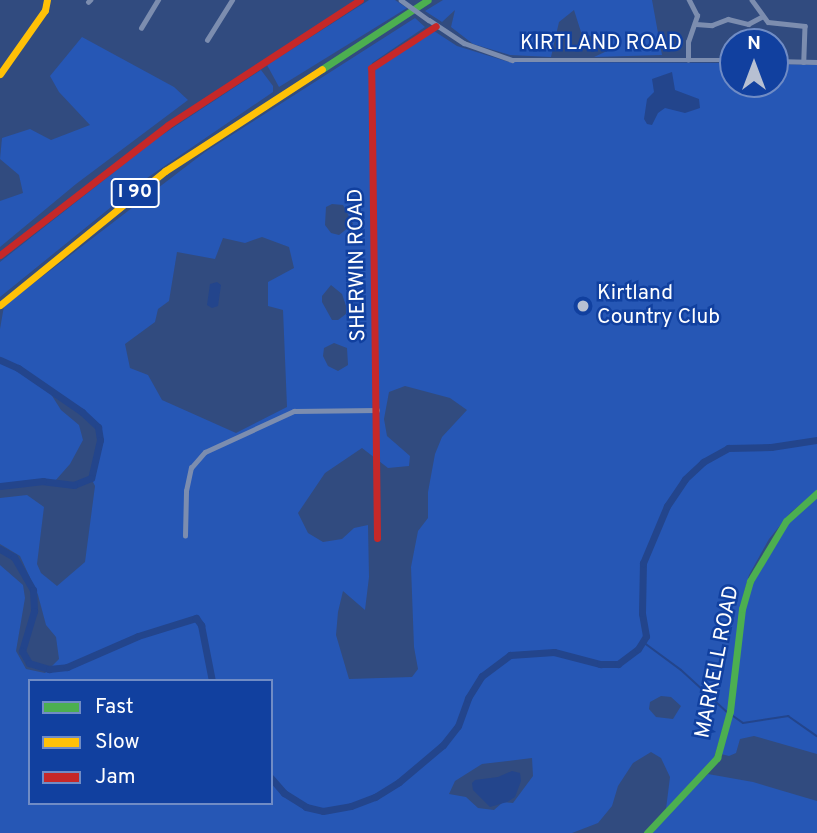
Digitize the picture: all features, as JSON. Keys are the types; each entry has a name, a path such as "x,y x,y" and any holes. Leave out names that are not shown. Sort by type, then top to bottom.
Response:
{"main road":[{"path":"0,74 38,20 47,0"},
{"name":"I 90","path":"0,256 168,125 360,0"},
{"name":"I 90","path":"0,305 115,208 164,171 428,0"},
{"name":"SHERWIN ROAD","path":"377,538 378,410 371,68 436,26"},
{"name":"MARKELL ROAD","path":"647,833 717,758 729,715 742,610 750,581 786,521 817,493"}],"street":[{"path":"141,28 158,0"},
{"path":"206,40 232,0"},
{"name":"KIRTLAND ROAD","path":"401,0 464,43 512,60 719,60"},
{"path":"688,60 688,42 696,24 695,7 689,0"},
{"path":"752,0 761,17 772,24 805,26 804,62"},
{"path":"696,24 712,25 727,19 748,24 761,17"},
{"path":"789,61 817,62"},
{"path":"185,536 186,491 191,468 205,452 294,411 378,410"}],"shaded area":[{"path":"369,0 395,0 407,8 279,87 267,65"},
{"path":"443,0 652,0 662,55 594,57 607,51 602,41 581,32 574,10 559,22 551,57 510,55 473,44 451,27 455,10 442,22 425,11"},
{"path":"415,18 425,27 372,63 369,80 378,341 373,69 434,31 457,46 509,62 719,63 719,98 789,98 789,64 817,65 817,491 791,512 769,539 749,575 744,592 728,710 714,758 666,809 670,777 661,758 651,752 633,763 618,786 612,806 598,823 572,833 0,833 0,565 23,585 25,598 16,651 26,669 45,673 59,659 56,637 46,625 38,595 20,556 0,544 0,498 27,495 44,507 37,564 41,573 57,586 85,562 95,486 91,478 100,440 98,427 82,412 49,391 61,410 79,425 83,440 70,464 55,481 0,486 0,329 4,306 205,152","holes":["332,204 343,205 353,224 339,235 331,233 325,225 326,207","262,237 289,247 294,268 268,282 268,306 283,310 287,407 236,433 162,400 148,375 130,368 125,344 155,322 158,309 169,301 177,252 215,259 223,238 245,243","331,285 342,294 346,306 346,314 338,320 332,320 322,302 322,296","334,343 347,348 348,365 338,371 328,366 323,356 324,348","405,386 450,398 467,410 442,437 435,454 428,492 428,518 418,531 411,567 414,647 418,669 412,677 349,679 336,635 338,612 343,591 365,610 369,577 368,525 354,528 342,539 323,542 308,533 298,513 325,473 362,448 388,468 409,466 410,456 387,436 384,419 389,392","661,696 671,697 681,706 673,719 656,717 649,709 650,702","532,758 533,776 513,803 503,802 494,810 478,808 466,797 449,794 455,781 482,764"]},
{"path":"82,37 174,87 188,100 76,184 0,247 0,201 23,193 19,175 0,159 2,138 30,129 51,140 90,125 59,92 50,76"},
{"path":"261,70 273,86 273,92 147,178 0,297 0,262 156,139"},
{"path":"672,72 675,90 699,99 700,108 685,113 665,108 658,113 652,125 647,124 644,119 647,99 654,92 652,79"},
{"path":"217,282 221,285 218,306 212,308 207,305 210,284"},
{"path":"817,497 817,754 754,736 740,739 736,753 729,756 721,754 733,710 745,610 752,586 777,536 797,513"},
{"path":"512,771 520,773 521,781 515,797 507,802 490,807 473,790 472,783 475,780 498,777"},
{"path":"708,774 753,782 817,801 817,833 650,833"}],"waterway":[{"path":"0,360 18,368 82,412 98,427 100,440 91,478 74,485 43,481 0,486"},
{"path":"273,780 284,793 306,807 323,811 351,806 375,797 399,782 443,745 458,726 468,698 482,676 510,655 554,652 600,664 618,664 638,649 646,636 642,613 643,563 667,506 685,479 703,462 728,448 771,447 817,440"},
{"path":"0,549 14,557 33,590 34,611 22,651 29,663 49,669 67,667 138,636 196,618 201,625 212,679"},
{"path":"643,642 681,670 728,713"},
{"path":"733,716 743,723 788,716 817,736"}],"traffic: fast":[{"path":"322,69 428,0"},
{"path":"647,833 717,758 730,711 742,609 750,581 786,521 817,493"}],"traffic: slow":[{"path":"0,74 45,10 47,0"},
{"path":"0,305 165,171 322,69"}],"traffic: jam":[{"path":"0,255 168,125 360,0"},
{"path":"377,538 371,68 436,26"}],"place":[{"name":"Kirtland Country Club","path":"583,306"}]}
